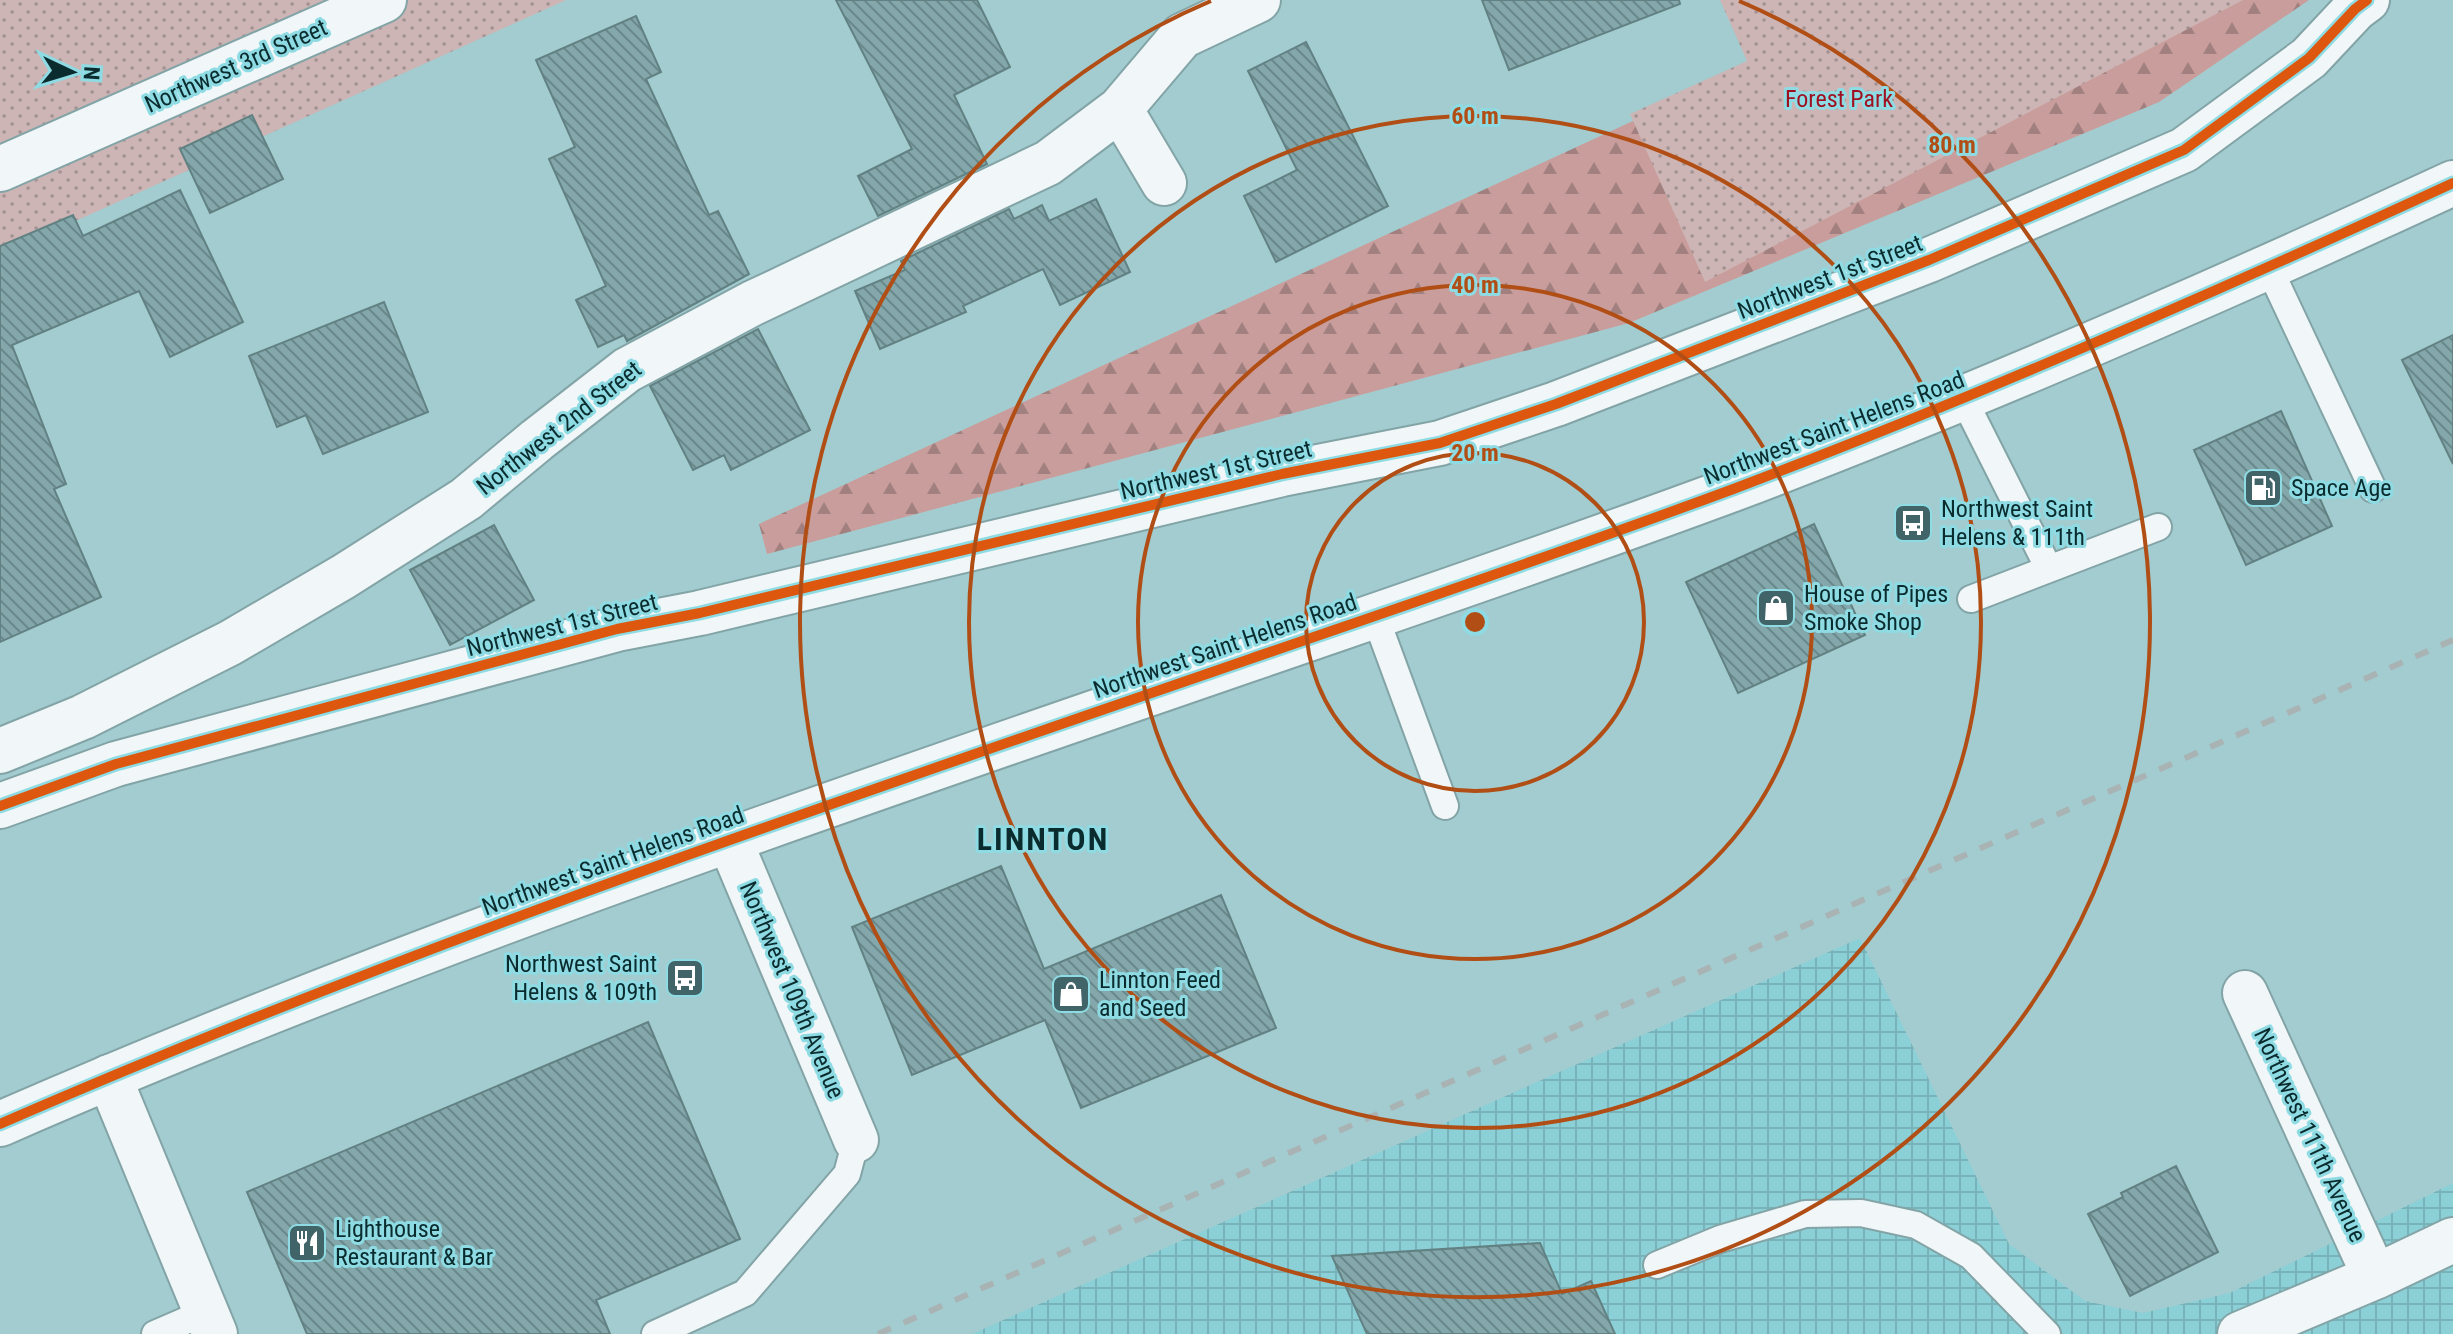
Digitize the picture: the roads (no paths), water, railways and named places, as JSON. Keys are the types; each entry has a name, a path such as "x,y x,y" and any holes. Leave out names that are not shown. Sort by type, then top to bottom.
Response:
{"main road":[{"name":"Northwest 3rd Street","path":"0,169 384,0"},
{"name":"Northwest 2nd Street","path":"0,751 83,717 230,643 343,577 466,499 627,370 753,303 1048,163 1120,109 1182,36 1258,0"},
{"name":"Northwest 1st Street","path":"0,806 116,764 617,629 700,613 1282,474 1440,443 1556,404 1929,260 2184,150 2309,58 2367,0"},
{"path":"1120,109 1164,183"},
{"name":"Northwest Saint Helens Road","path":"0,1124 417,954 729,839 1729,490 1964,400 2269,268 2453,183"},
{"name":"Northwest 109th Avenue","path":"729,839 856,1140"},
{"name":"Northwest 111th Avenue","path":"2245,993 2375,1277"},
{"path":"109,1077 211,1323"},
{"path":"2240,1334 2453,1240"}],"lane":[{"path":"2269,268 2373,489"},
{"path":"1964,400 2049,569"},
{"path":"1971,599 2158,527"},
{"path":"1375,616 1445,806"},
{"path":"655,1334 745,1293 847,1174 856,1140"},
{"path":"1657,1265 1720,1239 1805,1214 1861,1213 1916,1225 1971,1256 2047,1334"},
{"path":"155,1334 211,1323"}],"railway":[{"path":"878,1334 2453,640"}],"place":[{"name":"Space Age","path":"2263,488"},
{"name":"Northwest Saint Helens & 111th","path":"1913,523"},
{"name":"House of Pipes Smoke Shop","path":"1776,608"},
{"name":"Northwest Saint Helens & 109th","path":"685,978"},
{"name":"Linnton Feed and Seed","path":"1071,994"},
{"name":"Lighthouse Restaurant & Bar","path":"307,1243"}],"district":[{"name":"LINNTON","path":"1043,839"}],"park label":[{"name":"Forest Park","path":"1839,99"}]}
